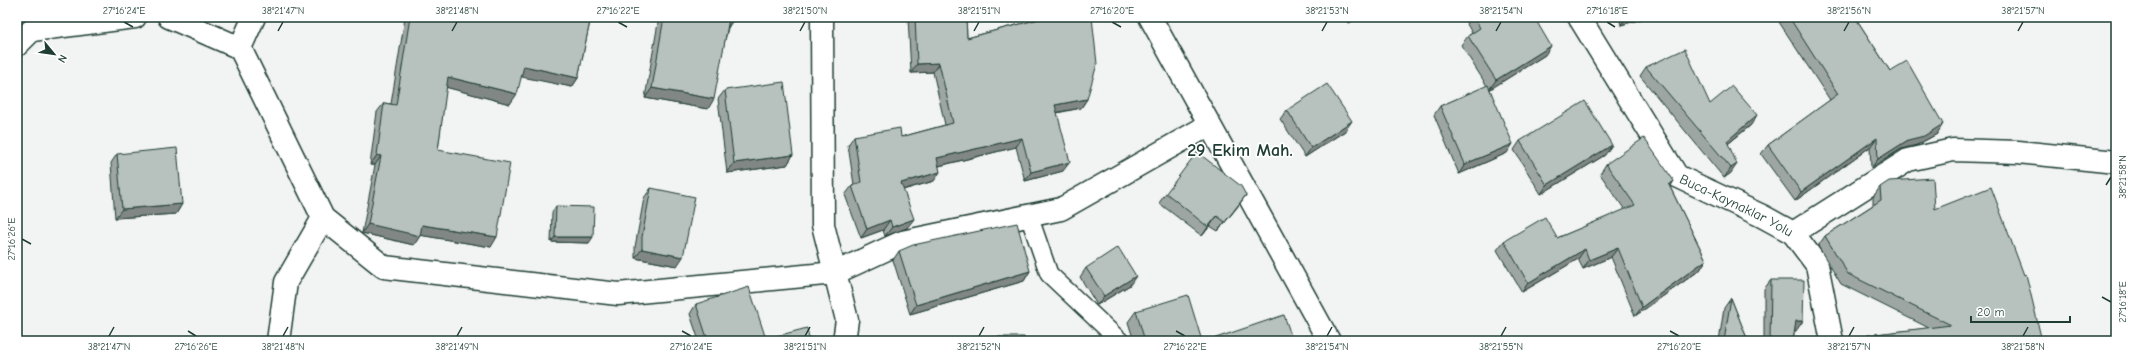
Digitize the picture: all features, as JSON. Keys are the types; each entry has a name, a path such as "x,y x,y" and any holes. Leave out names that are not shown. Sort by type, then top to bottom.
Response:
{"street":[{"path":"17,45 32,30 135,17"},
{"path":"169,17 240,48 323,218 384,267 618,294 835,273 902,242 1061,209 1209,125"},
{"path":"240,48 254,17"},
{"path":"822,17 824,225 846,320 844,341"},
{"path":"1150,17 1328,341"},
{"name":"Buca-Kaynaklar Yolu","path":"1579,17 1677,176 1762,216 1793,233 1817,265 1832,341"},
{"path":"1793,233 1908,160 1923,156 1953,150 2010,152 2116,162"},
{"path":"278,341 286,282 323,218"}],"lane":[{"path":"1029,216 1048,274 1120,341"}],"building":[{"path":"410,17 460,17 478,20 479,17 520,17 530,20 531,17 591,17 578,78 524,66 517,94 448,77 438,150 510,163 497,237 422,225 420,236 368,224 381,156 377,155 384,103 396,105"},
{"path":"664,17 734,17 734,19 729,19 714,99 652,88"},
{"path":"915,17 966,17 967,38 1043,17 1092,17 1097,64 1087,99 1055,105 1070,162 1031,172 1022,138 937,158 940,172 901,183 914,219 892,227 890,220 867,229 852,186 861,182 854,136 900,128 901,137 953,123 939,63 917,64"},
{"path":"1474,17 1534,17 1551,46 1496,80 1468,36 1480,28"},
{"path":"1789,17 1855,17 1890,71 1907,61 1943,124 1924,136 1908,140 1878,159 1877,138 1801,192 1768,145 1838,94"},
{"path":"1685,49 1710,104 1732,86 1757,115 1727,141 1737,164 1731,168 1646,67"},
{"path":"784,82 793,155 734,163 725,90"},
{"path":"1327,84 1352,121 1311,148 1287,110"},
{"path":"1488,85 1513,144 1465,164 1440,106"},
{"path":"1585,101 1612,145 1547,185 1520,141"},
{"path":"1644,138 1674,181 1669,185 1706,260 1642,307 1618,248 1589,260 1585,249 1528,283 1504,241 1545,217 1557,238 1635,205 1606,164"},
{"path":"177,148 182,204 122,209 117,154"},
{"path":"1197,152 1241,186 1246,195 1225,222 1217,216 1208,227 1166,193"},
{"path":"1933,178 1935,209 1991,187 2024,275 2026,274 2041,337 2023,341 1869,341 1868,335 1951,325 1848,274 1825,236 1881,200 1880,187 1889,181"},
{"path":"651,188 695,197 683,257 642,249 642,237"},
{"path":"556,206 594,207 593,237 555,237"},
{"path":"1017,223 1030,271 916,305 899,251 913,245"},
{"path":"1118,247 1136,276 1104,296 1086,268"},
{"path":"1771,280 1804,280 1803,321 1796,321 1793,341 1770,341"},
{"path":"749,287 766,339 807,328 809,338 818,338 819,341 708,341 696,304"},
{"path":"1188,295 1202,341 1145,341 1136,311"},
{"path":"1731,298 1748,341 1724,341"},
{"path":"1284,315 1293,341 1207,341"},
{"path":"992,337 1024,337 1024,341 992,341"}],"district":[{"name":"29 Ekim Mah.","path":"1240,150"}]}
